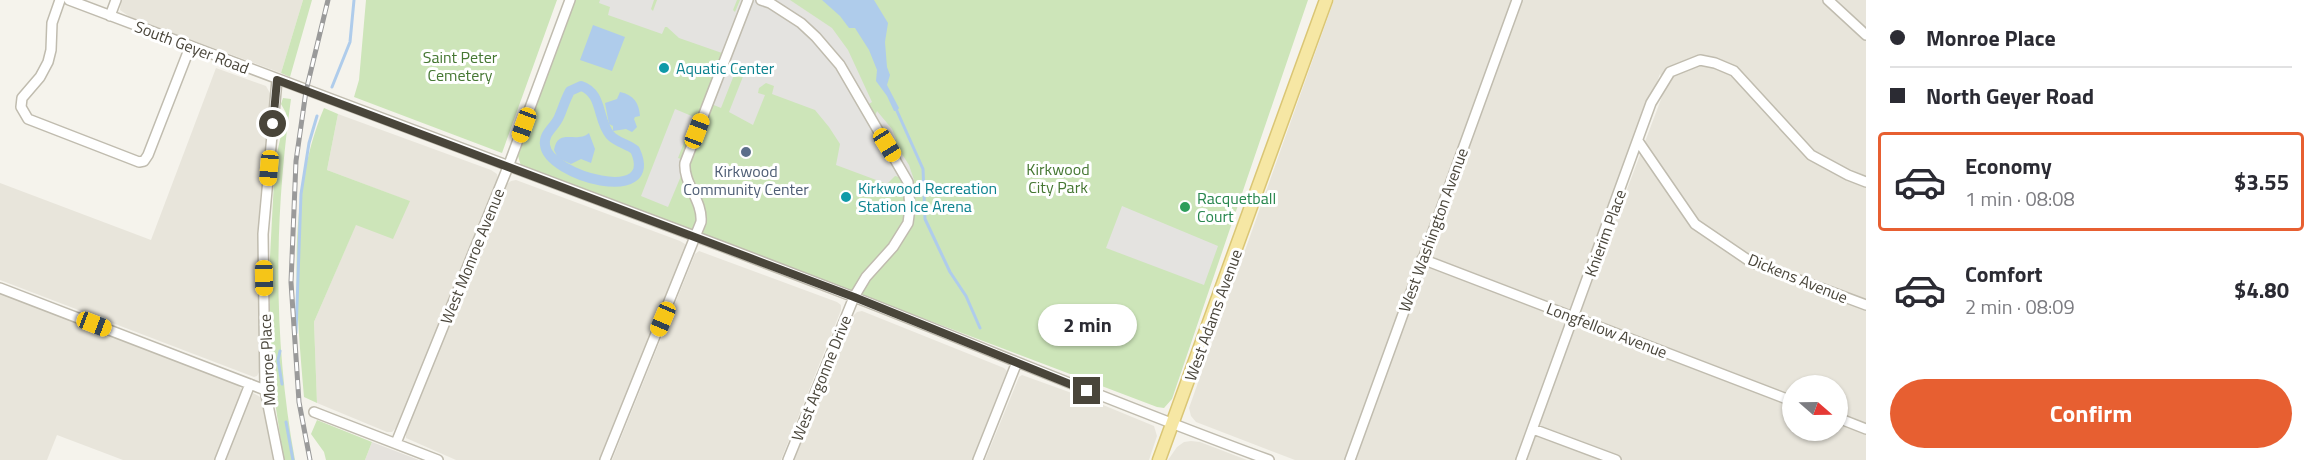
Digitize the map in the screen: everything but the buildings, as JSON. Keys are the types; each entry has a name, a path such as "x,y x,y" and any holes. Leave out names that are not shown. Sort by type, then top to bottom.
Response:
{"main road":[{"name":"West Adams Avenue","path":"1159,460 1326,0"}],"street":[{"path":"60,0 52,22 48,62 40,77 22,98 22,111 28,119 138,162 144,161 148,155 190,47"},
{"name":"South Geyer Road","path":"69,0 854,297 1269,460"},
{"path":"110,16 116,0"},
{"name":"West Monroe Avenue","path":"396,443 508,167 570,0"},
{"path":"605,460 696,238 702,212 686,172 685,163 748,0"},
{"name":"West Argonne Drive","path":"761,0 770,3 801,23 840,65 908,182 910,208 908,223 893,248 866,277 854,297 788,460"},
{"name":"West Washington Avenue","path":"1350,460 1516,0"},
{"path":"1828,0 1866,35"},
{"name":"Knierim Place","path":"1521,460 1651,103 1670,72 1700,60 1734,70 1811,155 1848,176 1866,182"},
{"name":"Monroe Place","path":"277,80 264,234 265,390 279,460"},
{"name":"Dickens Avenue","path":"1638,141 1695,224 1751,262 1866,305"},
{"name":"Longfellow Avenue","path":"1422,259 1782,396"},
{"path":"0,288 265,390"},
{"path":"978,460 1017,362"},
{"path":"220,460 250,384"},
{"path":"314,412 438,460"},
{"path":"1848,422 1866,429"},
{"path":"1533,429 1616,460"}],"shaded area":[{"path":"121,0 303,0 281,73 130,17 120,10"},
{"path":"600,0 654,0 651,9 653,11 657,0 737,0 733,10 735,12 740,0 790,0 832,28 848,50 872,102 866,106 874,118 877,111 892,129 896,139 893,144 909,165 914,180 903,183 899,177 895,176 887,184 836,165 840,144 815,110 772,94 774,86 766,83 759,88 758,93 765,95 753,125 729,112 744,74 748,76 752,74 738,66 733,65 727,71 734,75 721,108 704,101 722,53 679,38 667,27 662,34 608,15 610,7 599,3"},
{"path":"1334,0 1866,0 1866,460 1525,460 1666,86 1660,74 1516,460 1295,460 1196,422 1189,408"},
{"path":"216,68 266,86 271,95 260,200 258,278 261,368 254,377 0,280 0,183 151,240"},
{"path":"675,109 694,117 678,158 681,159 681,176 668,207 641,196"},
{"path":"338,114 491,170 497,174 498,179 396,428 392,432 387,432 317,403 314,322 356,224 409,201 327,170"},
{"path":"516,180 685,244 686,249 599,460 456,460 406,438 406,432 507,184"},
{"path":"1122,206 1218,246 1204,285 1106,248"},
{"path":"699,251 841,305 841,310 781,460 612,460 695,254"},
{"path":"0,293 238,384 242,391 214,460 123,460 57,435 47,460 0,460"},
{"path":"862,311 1007,371 972,460 794,460 852,317"},
{"path":"1022,375 1154,426 1157,436 1149,460 985,460 1019,377"},
{"path":"253,393 262,398 275,460 225,460 251,395"},
{"path":"372,442 419,460 365,460"},
{"path":"1184,442 1200,442 1247,460 1168,460 1177,447"}],"green space":[{"path":"303,0 312,0 290,77 281,73"},
{"name":"Saint Peter Cemetery","path":"366,0 557,0 502,153 354,97 359,80"},
{"name":"Kirkwood City Park","path":"575,0 1308,0 1172,399 1164,408 521,166 518,156"},
{"path":"283,98 291,99 281,190 278,280 283,370 295,460 284,460 272,382 270,349 270,257 275,162 286,113 281,104"},
{"path":"324,108 338,114 327,170 410,201 393,239 356,225 314,322 317,403 304,397 298,325 297,251 304,178 312,143"},
{"path":"317,420 372,442 365,460 326,460 324,452 311,434"}],"water":[{"path":"822,0 874,0 888,23 885,42 890,75 887,85 899,108 897,111 894,111 876,81 877,70 869,50 855,28 849,28 840,16"},
{"path":"593,25 625,37 612,71 580,60"},
{"path":"620,92 632,97 638,107 640,116 634,119 637,127 632,132 626,129 613,131 613,126 609,124 605,103 617,99"},
{"path":"589,133 595,149 591,163 581,159 571,164 558,158 554,150 559,139 584,136"}],"waterway":[{"path":"332,87 350,42 354,0"},
{"path":"581,86 593,94 610,135 635,150 639,167 632,178 619,182 582,175 564,167 551,156 545,145 546,137 557,121 570,91 581,86"},
{"path":"897,111 923,169 925,219 950,272 966,296 980,328"},
{"path":"296,333 301,194 309,143 317,116"},
{"path":"280,351 278,360 282,384"},
{"path":"286,422 293,460"}],"railway":[{"path":"310,460 299,402 291,282 296,161 306,91 328,0"}],"place":[{"name":"Aquatic Center","path":"664,68"},
{"name":"Kirkwood Community Center","path":"746,152"},
{"name":"Kirkwood Recreation Station Ice Arena","path":"846,197"},
{"name":"Racquetball Court","path":"1185,207"}],"route":[{"path":"273,124 277,80 854,297 1087,391"}]}
